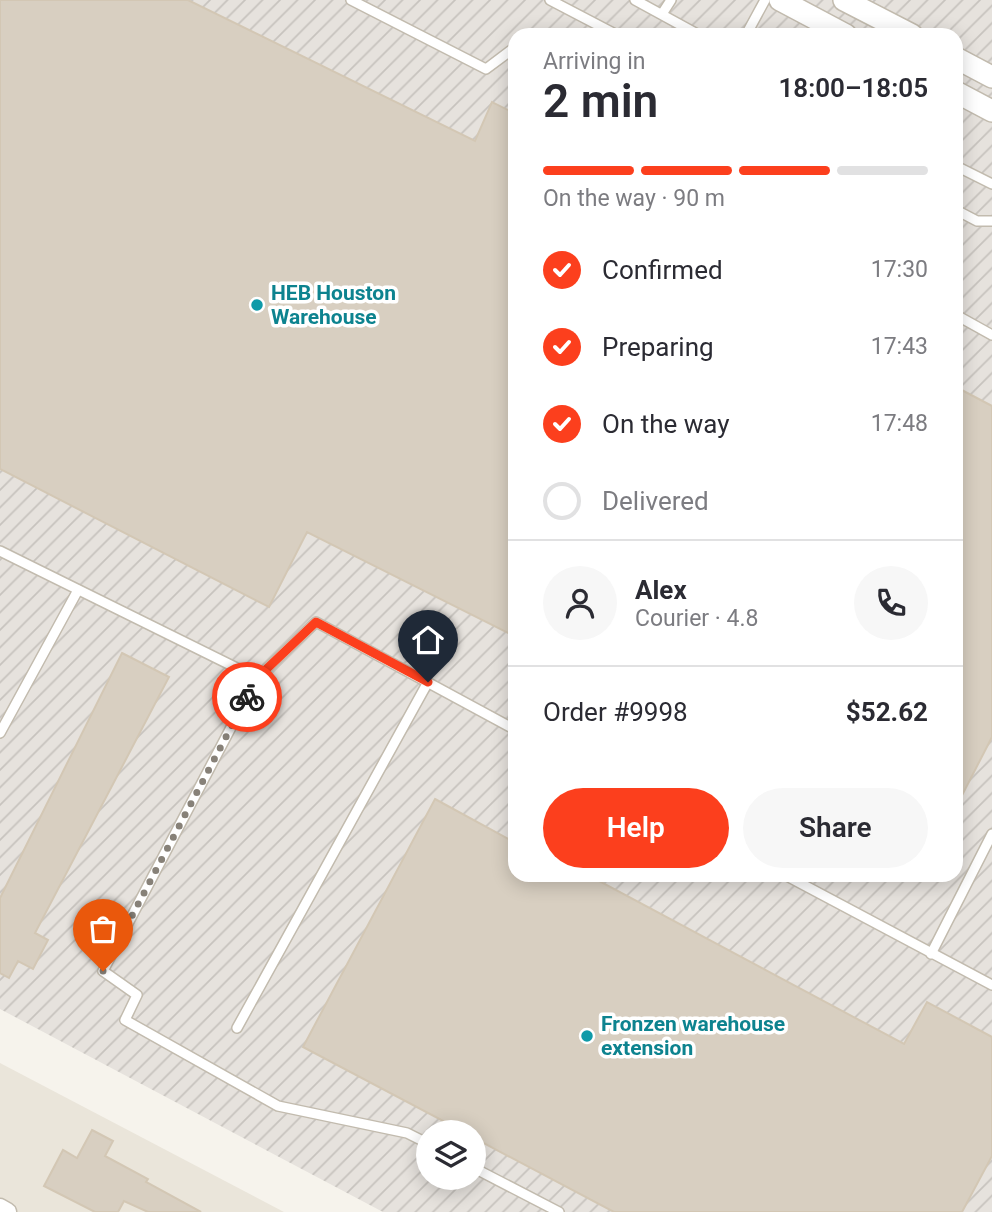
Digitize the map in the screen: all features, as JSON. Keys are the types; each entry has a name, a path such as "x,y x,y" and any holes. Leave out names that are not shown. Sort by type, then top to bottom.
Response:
{"street":[{"path":"780,0 833,28"},
{"path":"845,0 899,28"},
{"path":"963,62 992,76"},
{"path":"963,96 992,111"},
{"path":"0,1208 7,1212"}],"lane":[{"path":"351,0 486,69 508,52"},
{"path":"550,0 604,28"},
{"path":"635,0 687,28"},
{"path":"662,14 671,0"},
{"path":"750,28 765,0"},
{"path":"963,170 992,184"},
{"path":"963,214 977,221 992,221"},
{"path":"963,319 992,335"},
{"path":"0,551 257,678"},
{"path":"0,733 78,590"},
{"path":"416,1138 407,1133 278,1106 125,1020 137,995 103,971 257,678 316,622 508,726"},
{"path":"237,1028 428,682"},
{"path":"0,708 10,714"},
{"path":"931,954 992,834"},
{"path":"798,882 992,985"},
{"path":"486,1174 559,1212"}],"shaded area":[{"path":"0,0 992,0 992,1212 383,1212 0,1009"},
{"path":"0,1063 284,1212 0,1212"}],"building":[{"name":"HEB Houston Warehouse","path":"0,0 188,0 475,141 492,102 508,110 508,633 307,532 269,607 0,469"},
{"path":"963,391 992,406 992,737 963,793"},
{"path":"122,653 169,677 35,933 48,940 33,969 18,961 9,978 0,973 0,898"},
{"path":"435,799 508,839 508,882 601,882 904,1044 927,1002 992,1037 992,1156 962,1212 614,1212 486,1144 486,1120 441,1120 303,1047"},
{"path":"92,1130 113,1141 105,1156 201,1212 148,1212 124,1201 118,1212 95,1212 44,1186 63,1150 77,1158"}],"way so far":[{"path":"103,971 247,697"}],"place":[{"name":"HEB Houston Warehouse","path":"257,305"},
{"name":"Fronzen warehouse extension","path":"587,1036"}],"route":[{"path":"247,697 257,678 316,622 428,682"}]}
